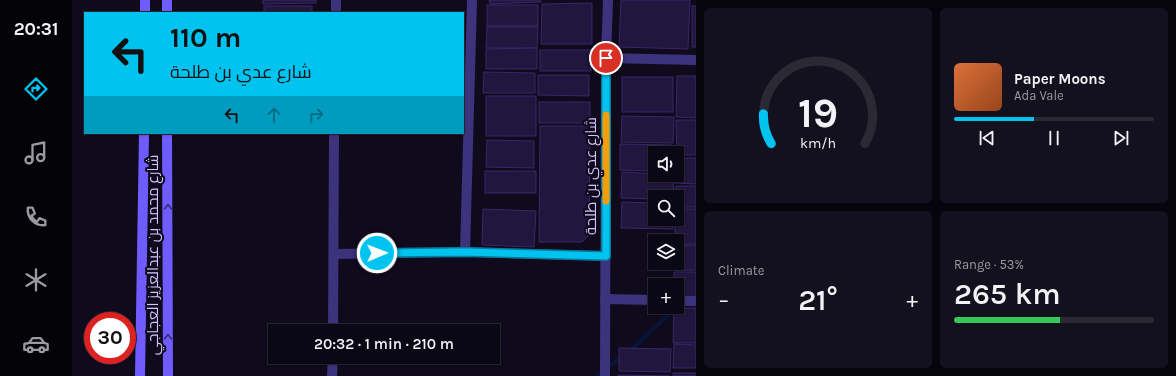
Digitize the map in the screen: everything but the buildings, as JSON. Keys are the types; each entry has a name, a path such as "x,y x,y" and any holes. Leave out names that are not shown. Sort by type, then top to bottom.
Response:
{"street":[{"path":"145,0 145,12"},
{"path":"167,0 167,12"},
{"path":"336,0 336,12"},
{"path":"465,252 472,0"},
{"name":"شارع عدي بن طلحة","path":"605,376 606,58 608,0"},
{"path":"606,58 696,60"},
{"name":"شارع محمد بن عبدالعزيز العجاجي","path":"140,376 144,134"},
{"name":"شارع محمد بن عبدالعزيز العجاجي","path":"167,134 168,376"},
{"path":"333,324 334,134"},
{"path":"334,254 465,252 606,256"},
{"path":"605,299 648,300"},
{"path":"684,301 696,301"},
{"path":"332,376 333,364"}],"waterway":[{"path":"628,352 670,314"},
{"path":"596,376 623,356"}],"slow traffic":[{"path":"606,115 606,201"}],"route":[{"path":"377,253 465,252 606,256 606,58"}]}
